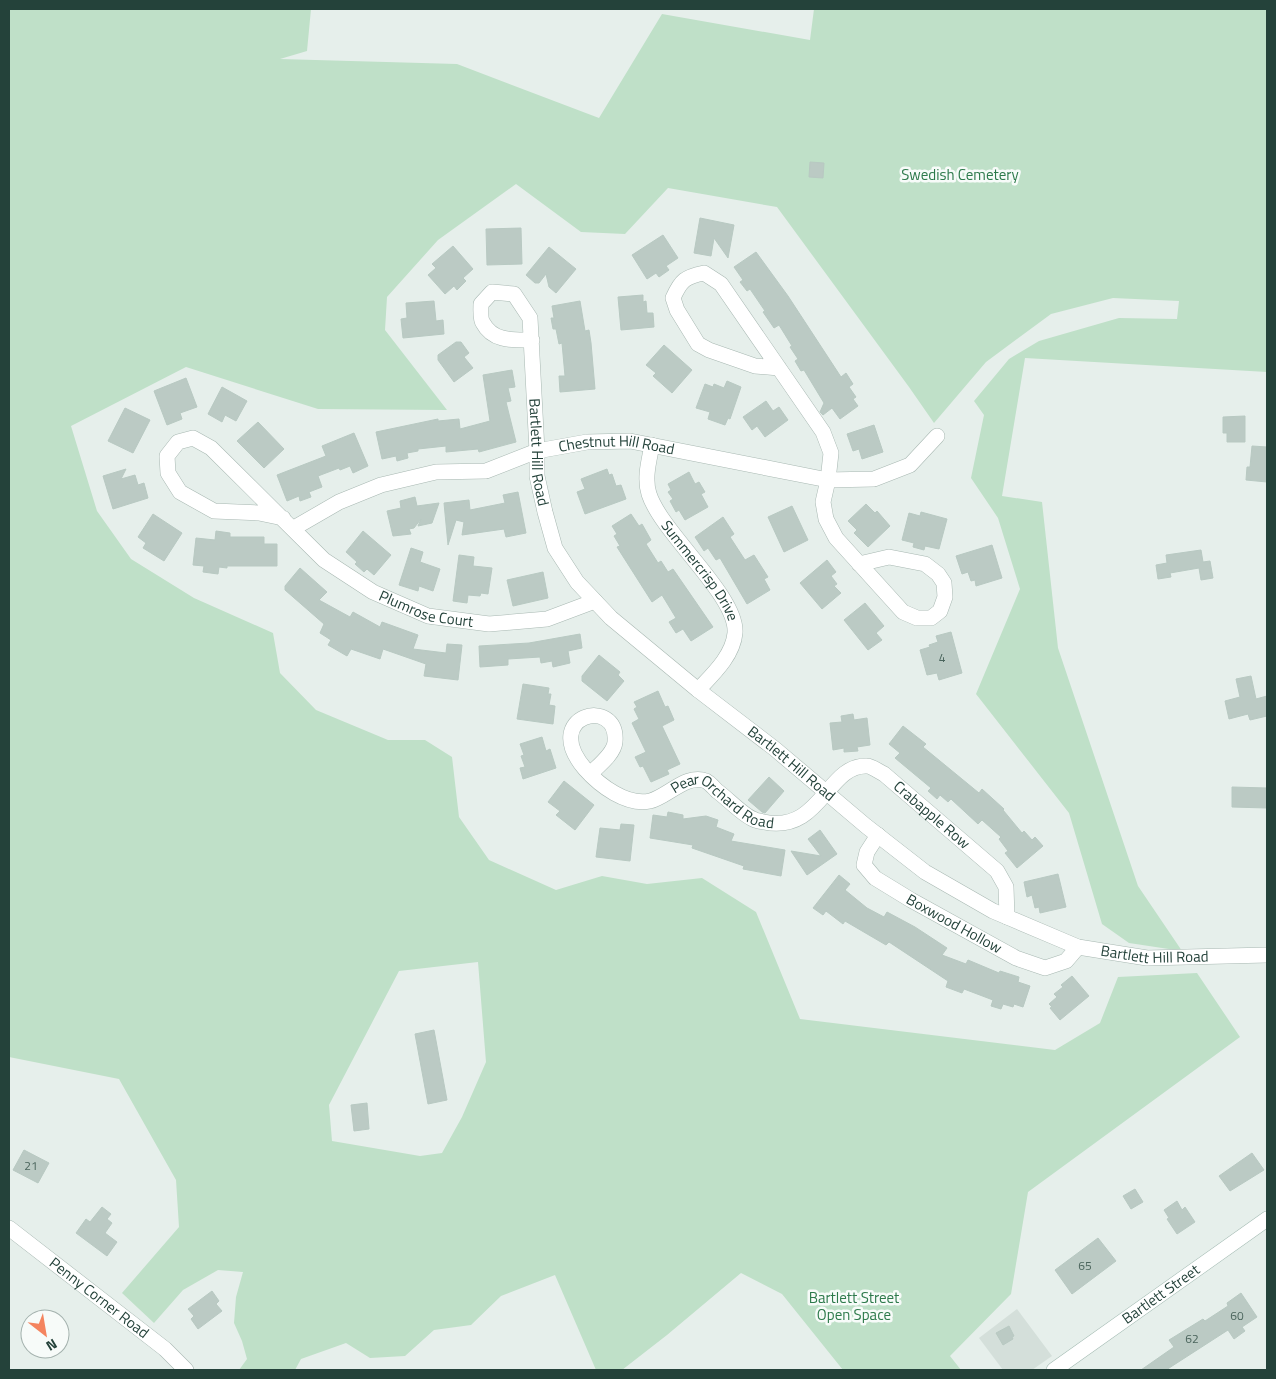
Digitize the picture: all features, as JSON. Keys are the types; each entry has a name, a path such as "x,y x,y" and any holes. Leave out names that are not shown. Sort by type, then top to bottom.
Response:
{"street":[{"path":"780,368 754,366 709,350 698,344 673,298 678,286 688,277 704,273 721,284 780,368 823,432 831,453 828,480 822,502 826,519 836,538 859,564 903,612 917,618 931,618 940,611 945,597 944,583 938,574 925,564 890,557 859,564"},
{"name":"Bartlett Hill Road","path":"532,340 537,476 545,512 556,548 577,582 611,618 925,872 993,911 1078,947 1147,958 1267,955"},
{"name":"Chestnut Hill Road","path":"289,523 381,485 436,472 486,471 537,451 587,442 630,440 828,480 874,479 910,465 937,436"},
{"name":"Plumrose Court","path":"289,523 259,513 214,511 180,492 168,473 167,456 178,442 192,438 211,448 289,523 324,560 373,592 428,616 489,624 547,619 595,601"},
{"name":"Summercrisp Drive","path":"652,445 646,477 649,494 658,512 724,600 733,617 735,633 729,652 716,671 698,690"},
{"name":"Crabapple Row","path":"827,793 840,776 852,768 869,766 884,774 997,871 1006,887 1007,917"},
{"name":"Pear Orchard Road","path":"590,774 618,795 636,802 651,800 691,780 705,781 752,819 770,823 791,821 812,810 827,793"},
{"name":"Boxwood Hollow","path":"878,835 866,852 864,865 875,878 910,900 1008,954 1045,968 1066,961 1078,947"},
{"name":"Bartlett Street","path":"1054,1370 1267,1219"},
{"name":"Penny Corner Road","path":"9,1228 164,1350 186,1370"}],"shaded area":[{"path":"1017,1309 1052,1356 1032,1370 1003,1370 979,1338"}],"green space":[{"path":"9,9 311,9 307,51 280,59 457,64 599,118 662,14 810,40 814,9 1267,9 1267,372 1025,358 1002,496 1042,502 1058,648 1138,886 1182,951 1129,943 1102,924 1069,813 976,694 1020,589 998,518 971,478 984,415 974,401 1009,359 1039,341 1119,318 1177,319 1179,301 1113,298 1051,314 986,362 934,423 777,207 668,188 625,234 581,232 516,184 438,240 387,297 385,330 447,410 318,409 186,367 71,426 97,511 131,559 194,598 273,633 280,673 316,710 388,740 425,740 452,757 459,817 489,860 556,890 602,876 647,884 702,878 756,912 800,1019 1055,1050 1100,1023 1118,977 1197,973 1240,1037 1028,1192 1011,1294 950,1356 961,1370 843,1370 782,1294 741,1273 622,1370 596,1370 555,1275 501,1296 471,1325 434,1330 405,1356 370,1358 346,1343 301,1359 295,1370 239,1370 247,1359 234,1323 236,1297 243,1272 218,1270 183,1290 154,1323 122,1293 179,1227 176,1180 119,1079 9,1057","holes":["478,962 486,1062 462,1117 442,1153 420,1156 332,1141 329,1105 399,971"]}],"building":[{"path":"810,162 824,163 823,178 809,177"},
{"path":"700,218 734,225 728,258 714,238 711,256 694,253"},
{"path":"521,228 522,264 487,265 486,229"},
{"path":"663,235 678,258 666,266 669,270 659,277 656,273 647,279 632,255"},
{"path":"453,246 473,269 463,278 466,281 457,290 454,286 445,294 428,275 436,268 432,264"},
{"path":"549,247 576,269 556,293 549,287 546,274 539,283 535,283 526,275"},
{"path":"756,252 788,296 841,377 846,373 853,384 849,387 856,397 853,399 858,406 840,419 832,408 823,415 820,412 824,403 804,370 801,371 795,361 798,359 790,347 792,346 779,325 774,328 750,289 747,291 740,282 743,280 734,267"},
{"path":"643,295 643,302 646,301 647,313 653,313 654,327 621,330 618,297"},
{"path":"434,301 436,321 443,320 444,334 403,338 401,319 407,318 406,303"},
{"path":"580,301 585,331 589,330 595,389 560,392 559,376 565,376 562,343 559,344 556,329 553,329 551,318 554,318 552,306"},
{"path":"456,342 461,342 469,353 464,357 473,368 454,382 438,360 438,355"},
{"path":"664,345 692,370 672,393 653,376 656,373 646,365"},
{"path":"512,370 515,387 508,388 511,401 506,402 516,442 479,452 478,449 446,452 446,446 418,449 418,451 407,453 408,458 397,461 396,456 382,459 376,432 438,419 438,421 459,419 460,429 490,421 483,375"},
{"path":"186,378 197,407 180,413 182,419 167,425 154,391"},
{"path":"727,381 741,387 730,419 728,418 725,425 708,419 710,412 696,408 705,384 713,387 714,384 724,388"},
{"path":"222,387 247,401 236,421 225,415 222,422 208,414"},
{"path":"766,401 773,411 779,407 788,420 765,437 757,426 752,430 743,417"},
{"path":"125,408 150,420 133,453 108,441"},
{"path":"1245,416 1245,442 1227,442 1227,433 1223,433 1223,417"},
{"path":"258,422 284,449 264,468 237,441"},
{"path":"874,425 883,452 862,459 859,449 853,451 847,434"},
{"path":"354,433 368,466 353,473 350,466 318,476 322,487 309,492 311,497 300,501 299,496 287,501 277,475 326,456 322,446"},
{"path":"1252,446 1267,447 1267,482 1246,480 1247,467 1250,467"},
{"path":"126,469 121,479 135,475 138,485 144,483 148,498 113,509 103,476"},
{"path":"607,469 609,475 612,474 616,486 621,485 626,499 585,514 577,492 585,489 581,479"},
{"path":"689,472 695,484 699,482 705,492 701,494 708,507 685,520 679,510 676,512 670,501 673,499 668,492 671,490 668,484"},
{"path":"518,492 526,533 506,537 504,529 462,535 464,522 456,520 448,545 444,503 469,500 470,510 505,503 503,495"},
{"path":"415,497 417,506 439,503 432,523 418,526 421,519 414,528 409,529 411,534 393,536 387,511 401,508 400,501"},
{"path":"866,504 875,513 877,511 890,526 868,547 854,533 857,530 848,521"},
{"path":"792,506 808,540 784,552 768,517"},
{"path":"921,512 947,519 939,549 925,546 924,550 913,547 914,543 902,540 909,513 920,516"},
{"path":"153,514 182,533 164,561 143,548 146,543 138,537"},
{"path":"631,514 639,526 642,524 651,540 646,544 658,563 661,561 668,572 673,569 713,627 691,641 683,629 676,633 669,622 676,618 662,595 652,602 617,547 620,546 614,536 617,534 612,526"},
{"path":"723,517 734,534 730,537 745,560 754,555 768,577 764,579 770,590 747,604 720,558 716,560 708,548 704,551 695,537"},
{"path":"216,531 230,533 230,537 264,537 264,544 277,544 277,566 227,566 227,568 219,567 218,574 203,572 204,566 193,565 196,538 215,540"},
{"path":"363,531 391,555 374,575 367,569 364,572 346,552"},
{"path":"992,545 1002,578 976,586 975,580 971,581 968,572 962,574 956,556"},
{"path":"411,548 423,552 420,562 440,569 433,591 419,586 418,591 399,585"},
{"path":"1201,550 1203,562 1210,561 1213,578 1201,580 1199,568 1170,573 1171,577 1158,579 1156,565 1167,563 1166,555"},
{"path":"459,555 474,557 473,566 492,568 488,594 481,593 480,596 468,595 467,603 453,601"},
{"path":"827,560 836,572 831,576 837,584 834,586 841,593 822,609 800,583"},
{"path":"300,568 327,592 319,600 350,617 353,612 380,627 382,622 418,635 413,649 446,653 447,644 462,645 458,680 424,676 426,664 383,649 380,659 351,649 347,656 328,645 331,640 320,633 324,624 285,590 285,586"},
{"path":"543,572 548,598 513,606 507,580"},
{"path":"865,603 884,626 876,633 882,640 868,650 844,620"},
{"path":"951,632 962,673 939,680 937,673 927,675 920,650 938,642 936,636"},
{"path":"580,634 582,648 568,651 570,663 553,667 552,661 541,663 540,657 508,659 508,665 480,667 479,646 529,643"},
{"path":"599,655 620,672 618,675 624,681 607,701 582,681 582,676"},
{"path":"1251,676 1256,699 1267,696 1267,716 1250,720 1248,714 1229,719 1225,701 1240,697 1236,679"},
{"path":"523,684 549,688 548,694 551,694 549,705 555,706 553,724 517,719"},
{"path":"658,691 665,707 668,706 674,720 662,726 680,764 667,770 669,774 651,782 643,766 640,767 635,757 646,752 632,723 639,719 634,709 637,707 634,702"},
{"path":"853,714 854,720 867,718 870,745 857,747 858,751 844,752 844,748 833,750 830,723 842,722 841,716"},
{"path":"903,726 926,744 923,747 979,793 982,789 1004,809 1022,833 1024,831 1032,840 1035,837 1043,846 1017,868 1005,853 1008,851 999,839 1001,837 982,820 978,824 951,799 948,802 940,795 937,799 928,791 931,788 895,758 900,753 889,744"},
{"path":"542,737 546,751 550,749 556,768 523,779 520,768 525,767 521,756 524,755 520,744"},
{"path":"769,777 784,791 765,813 748,800"},
{"path":"564,781 594,805 575,830 556,815 560,811 548,802"},
{"path":"1232,787 1267,788 1267,808 1232,807"},
{"path":"668,812 683,815 683,819 706,816 718,820 716,827 734,834 731,841 785,850 781,876 743,869 744,866 692,848 693,845 650,838 653,815 667,817"},
{"path":"621,824 634,825 630,861 596,857 600,828 620,830"},
{"path":"820,830 837,854 807,875 791,851 821,856 808,839"},
{"path":"1058,874 1066,907 1040,913 1039,907 1035,908 1032,895 1027,897 1024,882"},
{"path":"839,875 850,884 845,890 867,908 884,917 887,912 915,927 947,948 942,955 966,964 968,960 999,973 1000,971 1019,977 1018,982 1030,986 1023,1007 1014,1004 1013,1007 1003,1004 1001,1009 991,1006 993,1000 964,989 962,993 946,987 948,981 889,942 886,945 845,921 843,924 826,911 823,915 813,908"},
{"path":"1072,976 1089,996 1060,1020 1049,1004 1057,997 1054,994 1063,987 1061,985"},
{"path":"434,1030 447,1100 428,1104 415,1034"},
{"path":"367,1103 369,1129 354,1131 351,1105"},
{"path":"24,1150 49,1163 38,1183 13,1170"},
{"path":"1252,1153 1264,1170 1230,1191 1219,1176"},
{"path":"1135,1189 1143,1202 1131,1209 1123,1196"},
{"path":"1177,1201 1182,1210 1185,1207 1195,1222 1177,1234 1167,1219 1169,1218 1164,1210"},
{"path":"102,1207 111,1214 107,1219 112,1223 105,1233 117,1242 107,1256 76,1233 86,1219 90,1222"},
{"path":"1098,1238 1116,1261 1072,1294 1055,1270"},
{"path":"212,1291 219,1301 216,1304 222,1311 198,1329 191,1319 194,1316 188,1309"},
{"path":"1241,1293 1257,1317 1242,1327 1245,1331 1234,1339 1228,1330 1166,1370 1141,1370 1174,1347 1169,1340 1203,1319 1205,1321 1228,1306 1227,1303"},
{"path":"1009,1326 1014,1336 1012,1337 1013,1339 1003,1345 996,1333"}],"park label":[{"name":"Swedish Cemetery","path":"960,175"},
{"name":"Bartlett Street Open Space","path":"854,1306"}]}
